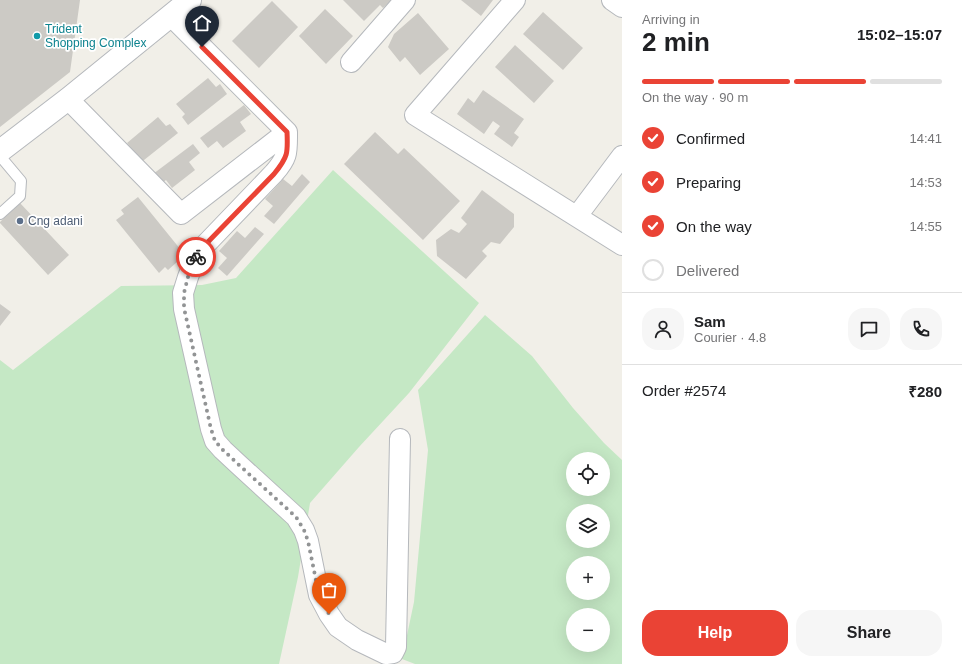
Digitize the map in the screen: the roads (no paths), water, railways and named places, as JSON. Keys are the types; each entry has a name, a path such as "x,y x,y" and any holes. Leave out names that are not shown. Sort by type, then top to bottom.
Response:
{"street":[{"path":"0,151 68,100 190,0"},
{"path":"351,62 405,0"},
{"path":"515,0 414,115 622,245"},
{"path":"612,0 622,7"},
{"path":"171,16 287,132 287,152 282,164 204,246 195,260 188,277 184,293 184,308 215,441 296,517 304,530 308,541 319,595 329,614 338,626 356,640 386,654 393,653 396,647 400,439"},
{"path":"68,100 181,214 287,132"},
{"path":"577,216 622,156"}],"lane":[{"path":"0,156 21,181 20,196 0,214"}],"place":[{"name":"Trident Shopping Complex","path":"37,36"},
{"name":"Cng adani","path":"20,221"}]}
